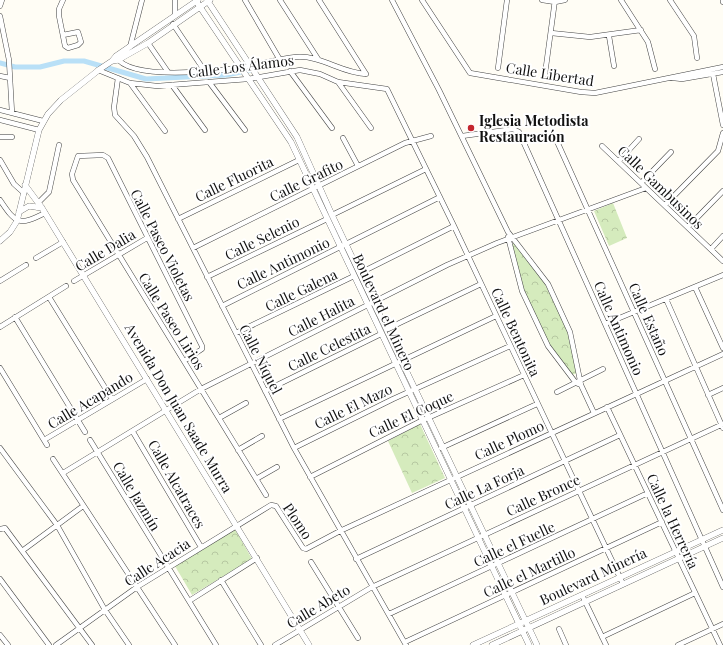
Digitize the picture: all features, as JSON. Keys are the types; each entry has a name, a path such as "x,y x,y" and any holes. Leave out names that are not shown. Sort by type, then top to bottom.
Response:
{"street":[{"path":"0,6 2,0"},
{"path":"63,0 59,12 63,35 66,48 80,44 78,32 63,35"},
{"path":"130,46 141,0"},
{"path":"175,0 175,15"},
{"path":"245,0 280,60"},
{"path":"280,0 318,59"},
{"name":"Calle Los Álamos","path":"99,70 130,83 144,86 172,85 209,82 243,73 280,60 298,57 318,59 344,71 366,74 319,0"},
{"path":"392,0 462,136 511,238 548,284 570,332 579,383"},
{"name":"Calle Libertad","path":"422,0 470,73 589,93 604,92 723,67"},
{"path":"498,68 506,0"},
{"path":"542,0 564,0"},
{"path":"620,0 641,30 652,50 656,69"},
{"path":"670,0 694,36 697,58"},
{"path":"113,61 130,46 175,15 198,2 208,1"},
{"name":"Boulevard el Minero","path":"208,1 297,137 332,216 374,301 469,505 537,645"},
{"path":"545,74 555,1"},
{"path":"0,241 10,232 17,221 39,130 43,121 57,104 99,70 148,42 173,24 198,2"},
{"name":"Boulevard el Minero","path":"198,2 243,73 285,132 421,421 529,645"},
{"path":"0,16 9,60 12,113"},
{"path":"173,24 204,70"},
{"path":"551,33 590,37 609,36 641,30"},
{"path":"609,36 614,66"},
{"path":"148,42 168,72"},
{"name":"Calle Los Álamos","path":"113,61 130,68 152,72 204,70 243,73 252,70 309,70 338,82 387,89"},
{"path":"290,71 332,128"},
{"name":"Calle Libertad","path":"673,78 682,79 723,72"},
{"path":"713,74 723,124"},
{"path":"0,76 10,78"},
{"name":"Calle Níquel","path":"118,78 114,107 115,115 139,143 294,448 372,587 406,643"},
{"path":"209,82 245,130"},
{"path":"338,82 371,128"},
{"path":"130,83 165,131"},
{"path":"172,85 205,130"},
{"name":"Calle Bentonita","path":"387,89 468,255 623,584"},
{"path":"0,110 43,121"},
{"path":"0,120 39,130"},
{"name":"Calle Antimonio","path":"462,136 513,129 517,130 723,587"},
{"path":"665,205 718,151 723,133"},
{"name":"Calle Grafito","path":"193,248 412,140 431,136"},
{"path":"0,137 12,137"},
{"name":"Calle Estaño","path":"555,137 723,510"},
{"path":"344,138 358,166"},
{"path":"618,161 639,140"},
{"path":"20,212 29,206 40,205 49,192 59,145"},
{"name":"Calle Gambusinos","path":"602,146 723,260"},
{"path":"641,183 672,152"},
{"name":"Calle Paseo Violetas","path":"78,156 103,155 108,158 202,346 202,349 184,361"},
{"name":"Calle Paseo Lirios","path":"78,156 76,158 72,178 266,495"},
{"path":"0,160 15,186 24,193"},
{"name":"Calle Fluorita","path":"178,219 299,160"},
{"path":"332,216 426,169"},
{"path":"15,186 25,185"},
{"name":"Avenida Don Juan Saade Murra","path":"25,185 40,205 84,275 309,645"},
{"name":"Calle Halita","path":"63,473 133,432 200,389 367,304 468,255 646,188"},
{"path":"688,227 723,191"},
{"name":"Calle Antimonio","path":"222,306 440,197"},
{"path":"0,200 8,212 17,221 26,222 45,213"},
{"name":"Calle Selenio","path":"207,277 326,219"},
{"path":"360,273 454,226"},
{"path":"711,249 723,236"},
{"name":"Calle Dalia","path":"74,281 147,238"},
{"path":"511,238 522,292 548,346 579,383 594,412"},
{"path":"36,258 63,242"},
{"path":"0,281 26,265"},
{"path":"605,324 723,275"},
{"name":"Calle Galena","path":"236,333 354,276"},
{"name":"Calle Celestita","path":"387,330 481,284"},
{"name":"Calle Dalia","path":"0,327 66,286"},
{"path":"695,287 723,348"},
{"path":"49,297 112,399"},
{"path":"666,299 723,426"},
{"path":"279,419 496,316"},
{"path":"16,317 85,432"},
{"name":"Calle Celestita","path":"265,391 381,334"},
{"name":"Calle El Mazo","path":"294,448 408,392 510,346"},
{"name":"Calle Plomo","path":"305,549 340,531 594,412 723,354"},
{"path":"0,368 48,445"},
{"path":"557,392 579,383 603,369"},
{"name":"Calle El Coque","path":"310,477 428,417 524,375"},
{"name":"Calle Acapando","path":"44,440 147,379"},
{"path":"708,395 723,388"},
{"path":"219,418 246,402"},
{"path":"436,450 537,404"},
{"name":"Calle la Herrería","path":"607,406 720,645"},
{"name":"Calle Bronce","path":"372,587 691,438 723,426"},
{"name":"Calle Alcatraces","path":"133,432 201,547"},
{"name":"Calle La Forja","path":"356,559 620,435"},
{"path":"238,450 262,436"},
{"name":"Calle Jazmín","path":"90,440 216,645"},
{"path":"0,448 57,526 105,610 129,645"},
{"path":"53,459 136,588 175,645"},
{"path":"256,479 277,467"},
{"name":"Calle el Fuelle","path":"388,614 648,493"},
{"name":"Calle Acacia","path":"56,645 167,567 273,504"},
{"name":"Plomo","path":"273,504 276,506 305,549"},
{"path":"22,551 84,506"},
{"name":"Calle el Martillo","path":"406,643 662,522"},
{"path":"2,528 22,551 92,645"},
{"name":"Boulevard Minería","path":"473,645 723,530"},
{"name":"Boulevard Minería","path":"492,645 723,538"},
{"path":"189,601 257,558"},
{"path":"311,562 358,638"},
{"path":"0,579 49,645"},
{"path":"221,580 261,645"},
{"name":"Calle Abeto","path":"275,645 372,587"},
{"path":"602,637 695,593"},
{"path":"582,595 606,645"},
{"path":"678,645 723,624"},
{"path":"559,629 566,645"},
{"path":"0,635 8,645"}],"green space":[{"path":"613,203 627,238 609,246 594,211"},
{"path":"514,242 542,278 570,336 577,373 572,375 551,349 520,285 511,247"},
{"path":"420,424 445,478 412,493 388,441"},
{"path":"235,529 252,559 192,595 175,566"}],"waterway":[{"path":"0,63 15,67 40,67 64,61 84,61 146,79 226,75 256,69"}],"place":[{"name":"Iglesia Metodista Restauración","path":"471,128"}]}
